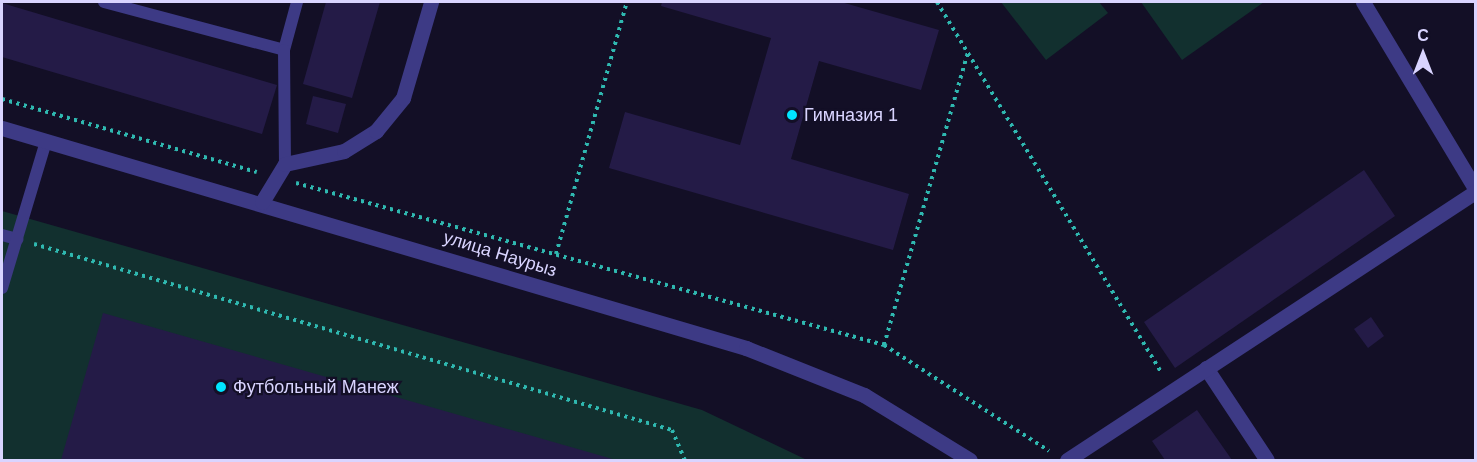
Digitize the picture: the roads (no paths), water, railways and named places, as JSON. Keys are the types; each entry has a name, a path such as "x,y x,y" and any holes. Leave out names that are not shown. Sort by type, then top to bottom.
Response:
{"street":[{"path":"262,202 285,164 344,151 376,131 403,98 431,2"},
{"path":"1060,457 1173,391 1476,190 1363,2"},
{"name":"улица Наурыз","path":"2,128 262,202 746,348 864,394 970,460"},
{"path":"1206,369 1267,460"}],"lane":[{"path":"104,2 284,50"},
{"path":"151,15 155,2"},
{"path":"285,164 284,50 297,2"},
{"path":"2,288 46,141"},
{"path":"2,235 17,239"}],"place":[{"name":"Гимназия 1","path":"792,115"},
{"name":"Футбольный Манеж","path":"221,387"}]}
